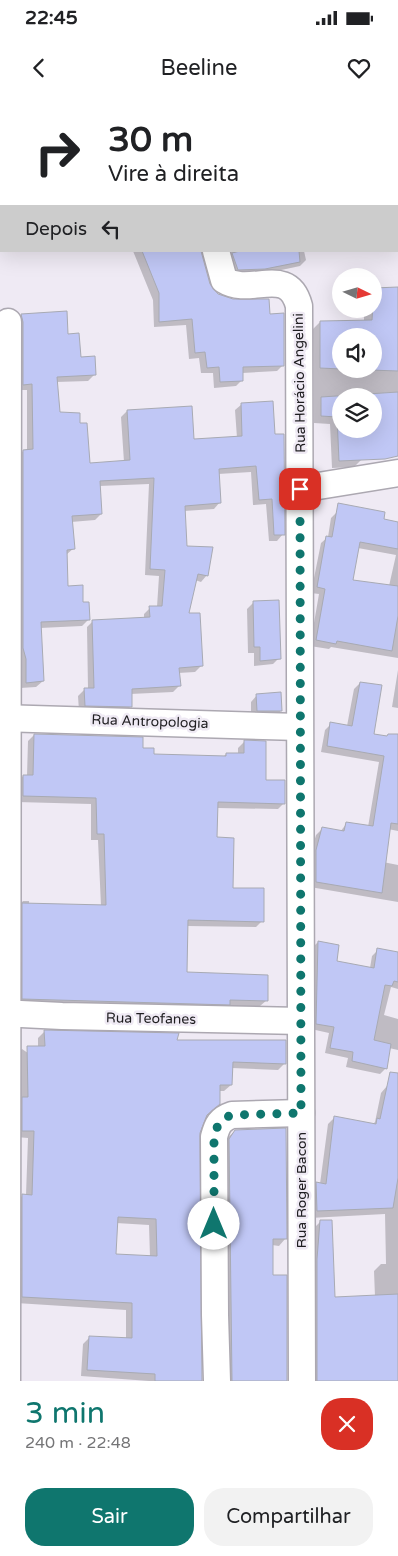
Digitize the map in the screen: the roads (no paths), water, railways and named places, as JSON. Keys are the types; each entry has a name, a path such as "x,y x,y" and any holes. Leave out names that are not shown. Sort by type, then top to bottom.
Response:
{"street":[{"name":"Rua Horácio Angelini","path":"216,252 224,280 231,284 276,284 288,286 295,293 299,306 300,489"},
{"path":"7,1381 3,1013 8,322"},
{"path":"300,489 398,472"},
{"name":"Rua Roger Bacon","path":"300,489 299,727 302,1381"},
{"name":"Rua Antropologia","path":"4,718 299,727"},
{"name":"Rua Teofanes","path":"3,1013 301,1021"},
{"path":"217,1381 214,1137 217,1126 224,1118 232,1115 301,1113"}]}
